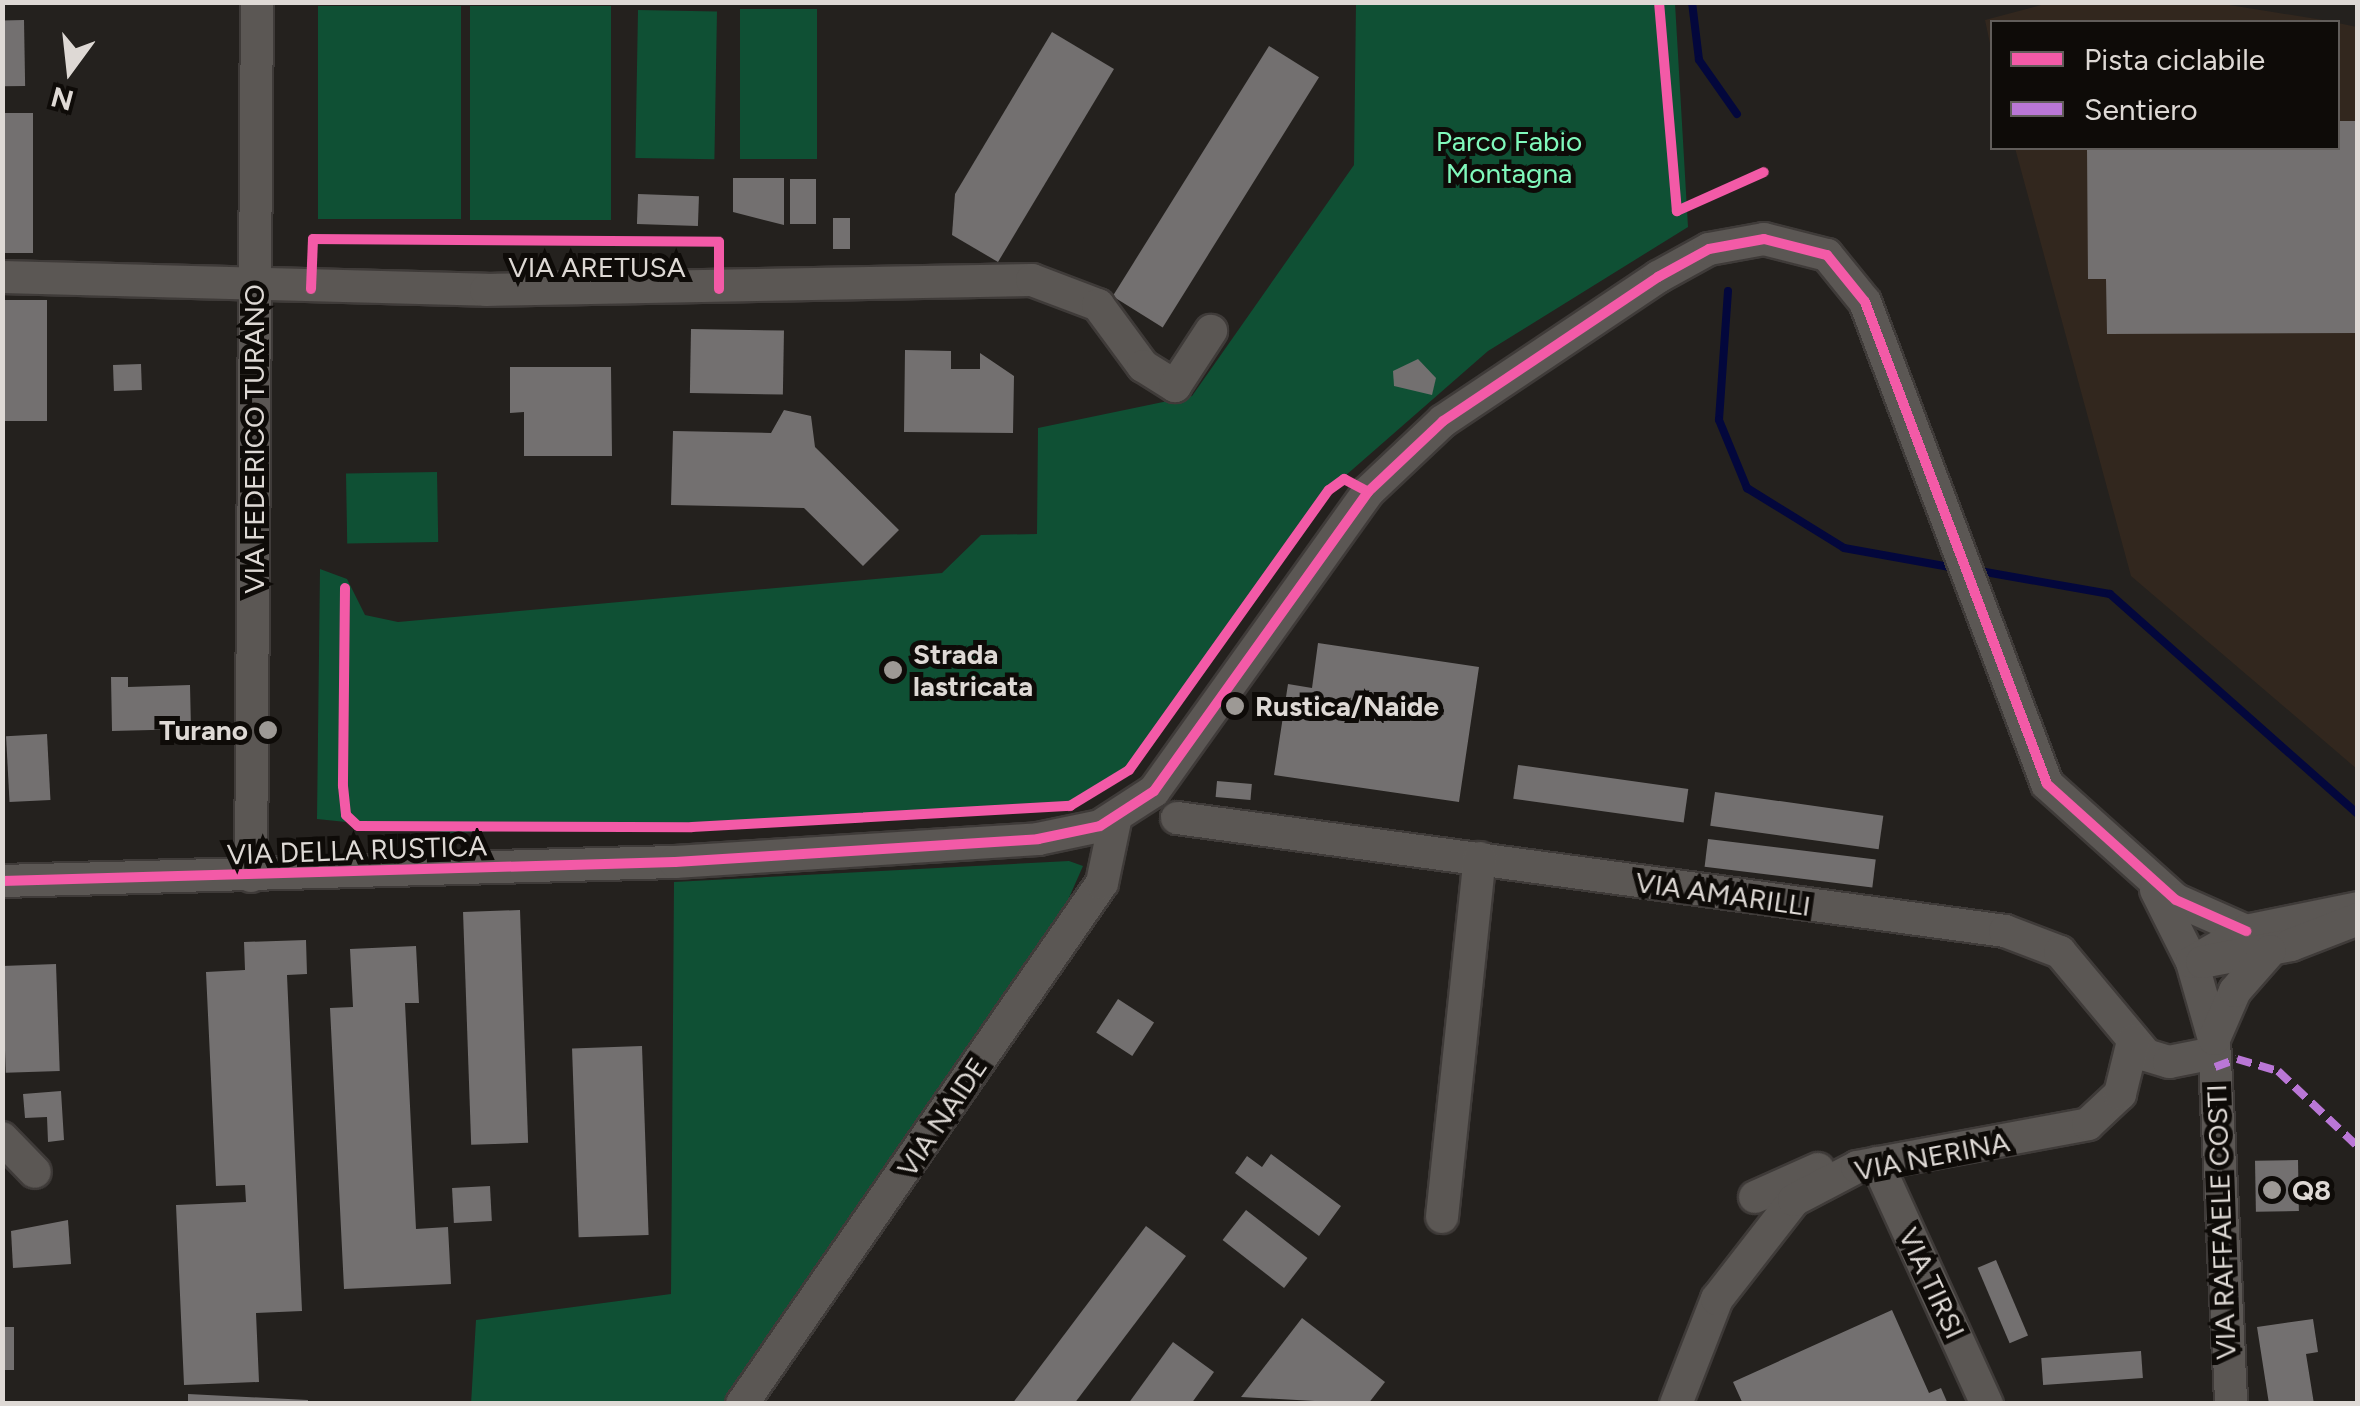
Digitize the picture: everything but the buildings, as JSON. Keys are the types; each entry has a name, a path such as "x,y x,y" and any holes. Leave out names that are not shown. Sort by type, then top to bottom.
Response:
{"street":[{"name":"VIA FEDERICO TURANO","path":"250,876 257,2"},
{"name":"VIA DELLA RUSTICA","path":"5,878 250,876 1038,839 1115,820 1168,773 1368,492 1443,421 1698,255 1786,240 1850,274 1921,448 1976,613 2047,784 2148,878"},
{"name":"VIA ARETUSA","path":"2,277 255,279 311,289 448,290 1032,280 1098,305 1143,366 1175,386 1211,331"},
{"path":"1168,773 1177,818"},
{"name":"VIA AMARILLI","path":"1115,820 1177,818 2006,931 2060,952 2133,1042 2169,1062"},
{"name":"VIA NAIDE","path":"742,1404 1102,884 1115,820"},
{"path":"1442,1217 1480,858"},
{"path":"2148,878 2201,915 2258,941"},
{"path":"2148,878 2192,962"},
{"name":"VIA RAFFAELE COSTI","path":"2231,1404 2214,1046 2192,962 2358,908"},
{"name":"VIA RAFFAELE COSTI","path":"2258,941 2358,920"},
{"name":"VIA RAFFAELE COSTI","path":"2214,1046 2258,941"},
{"path":"2120,1094 2133,1042"},
{"path":"2169,1062 2214,1046"},
{"name":"VIA NERINA","path":"1676,1404 1716,1300 1745,1256 1794,1200 1867,1165 2088,1124 2120,1094 2169,1062"},
{"path":"2,1138 35,1172"},
{"path":"1755,1196 1796,1173 1867,1165"},
{"name":"VIA TIRSI","path":"1867,1165 1987,1404"}],"shaded area":[{"path":"2049,3 2217,3 2323,20 1990,20 1990,44 1985,20"},
{"path":"2340,23 2357,27 2357,769 2131,576 2016,150 2340,150"}],"green space":[{"name":"Parco Fabio Montagna","path":"1356,3 1675,3 1688,227 1488,351 1329,490 1129,770 1070,806 453,833 317,819 320,569 347,579 365,615 398,622 942,573 981,535 1037,534 1038,428 1192,396 1354,165"},
{"path":"318,6 461,6 461,219 318,219"},
{"path":"470,6 611,6 611,220 470,220"},
{"path":"740,9 817,9 817,159 740,159"},
{"path":"638,10 717,11 714,159 635,158"},
{"path":"437,472 438,542 347,544 346,474"},
{"path":"1069,861 1083,866 1064,909 726,1403 471,1404 476,1320 671,1294 674,882"}],"waterway":[{"path":"1692,2 1699,60 1737,114"},
{"path":"1728,291 1719,420 1747,488 1844,548 1955,568"},
{"path":"1974,570 2110,594 2358,814"}],"marked path":[{"path":"2215,1067 2237,1059 2278,1071 2358,1147"}],"cycle path":[{"path":"1659,2 1677,211 1764,172"},
{"path":"311,289 313,239 719,242 719,289"},
{"path":"2,881 675,862 1038,839 1100,826 1154,791 1368,492 1443,421 1658,277 1709,249 1764,239 1827,255 1865,302 2047,784 2176,900 2246,931"},
{"path":"345,588 343,786 346,815 358,826 692,827 1070,806 1129,770 1329,490 1344,479 1368,492"}],"place":[{"name":"Strada lastricata","path":"893,670"},
{"name":"Rustica/Naide","path":"1235,706"},
{"name":"Turano","path":"268,730"},
{"name":"Q8","path":"2272,1190"}]}
